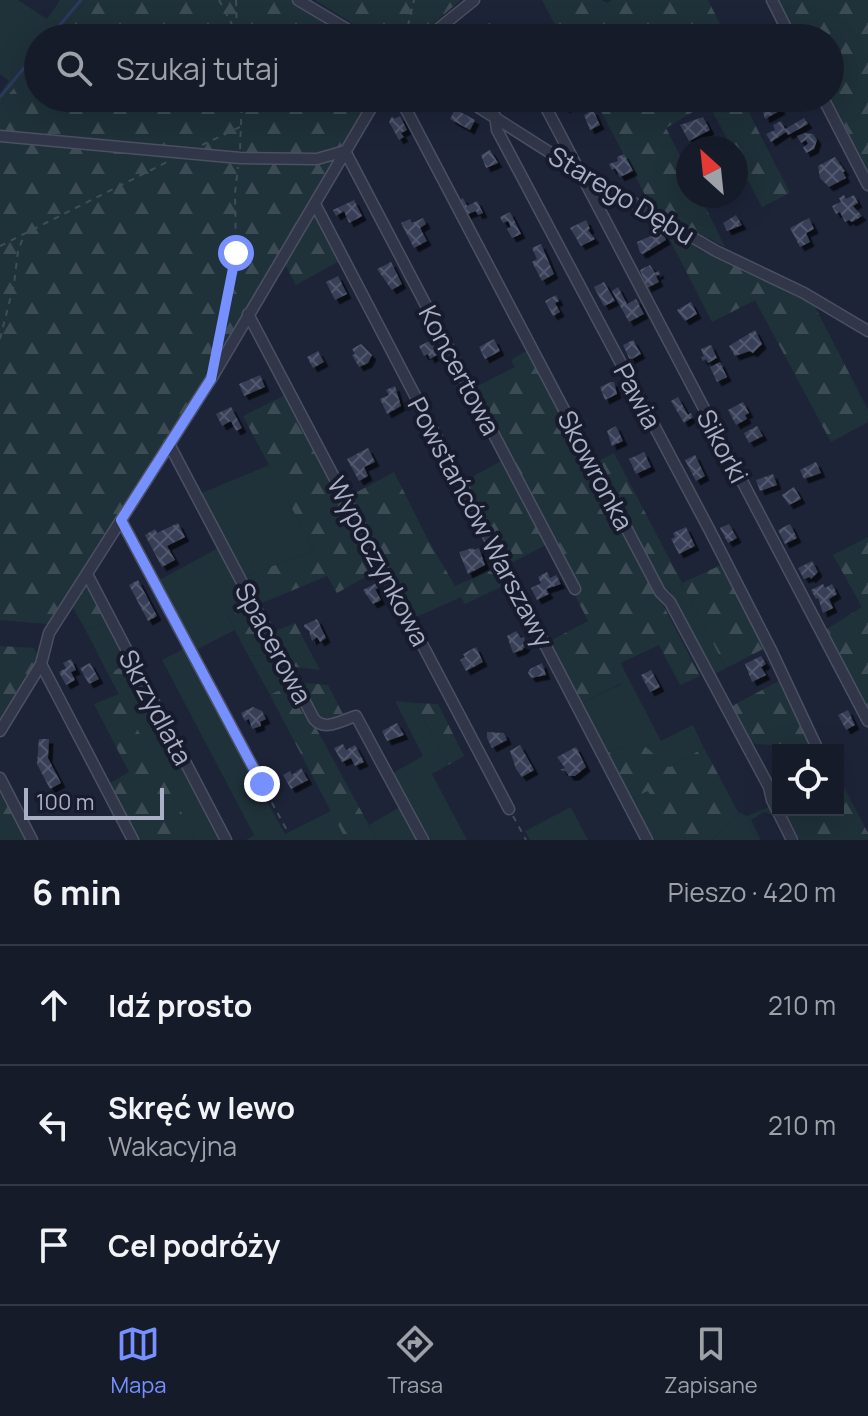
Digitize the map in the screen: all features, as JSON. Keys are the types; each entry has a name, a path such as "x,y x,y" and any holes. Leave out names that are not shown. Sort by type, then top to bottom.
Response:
{"street":[{"path":"298,0 338,24"},
{"path":"444,24 474,0"},
{"path":"772,0 784,24"},
{"path":"0,731 41,664 49,633 211,379 369,112"},
{"name":"Skowronka","path":"407,112 660,592 670,602 772,783"},
{"name":"Starego Dębu","path":"488,112 579,171 716,251 804,293 868,331"},
{"name":"Sikorki","path":"548,112 868,721"},
{"path":"830,112 868,185"},
{"name":"Pawia","path":"495,116 497,130 709,529 815,744"},
{"path":"0,136 240,158 317,159 345,151"},
{"name":"Koncertowa","path":"345,151 575,589"},
{"name":"Powstańców Warszawy","path":"315,204 647,840"},
{"name":"Wypoczynkowa","path":"248,314 509,809"},
{"name":"Spacerowa","path":"169,444 314,719 326,726 356,716 423,840"},
{"path":"121,520 262,784"},
{"name":"Skrzydlata","path":"87,574 226,840"},
{"path":"41,664 133,840"},
{"path":"0,778 32,840"},
{"name":"Skowronka","path":"780,816 792,840"}],"path":[{"path":"219,0 232,24"},
{"path":"236,0 237,24"},
{"path":"408,24 414,0"},
{"path":"217,351 236,253 235,193 242,112"},
{"path":"0,246 241,127"},
{"path":"0,339 14,284 18,251 25,234"},
{"path":"262,784 289,834"},
{"path":"509,809 526,840"}],"green space":[{"path":"0,0 18,0 47,19 60,0 87,0 67,24 24,24 24,76 0,105 0,93 9,81 0,74"},
{"path":"87,0 290,0 330,24 67,24"},
{"path":"315,0 461,0 433,24 354,24"},
{"path":"542,0 601,0 607,3 613,0 708,0 720,24 555,24"},
{"path":"778,0 868,0 868,170 837,112 844,112 844,24 791,24"},
{"path":"24,76 24,112 363,112 213,362 49,624 0,620 0,105"},
{"path":"601,112 693,112 666,128 676,148 676,208 706,208 725,247 652,208"},
{"path":"713,112 749,112 790,193 762,207 748,180 748,136 726,136"},
{"path":"315,209 341,260 296,285 283,261"},
{"path":"663,226 701,251 803,297 814,305 868,410 868,422 831,442 755,300 712,322"},
{"path":"530,349 700,676 680,685 659,645 614,666 621,683 580,704 548,642 588,621 472,389 515,367 511,360"},
{"path":"285,395 378,570 337,593 327,576 257,605 242,578 314,550 243,416"},
{"path":"614,453 682,583 721,565 765,648 726,668 682,584 665,592 595,463"},
{"path":"503,460 548,544 507,565 463,482"},
{"path":"269,465 314,550 244,577 199,494"},
{"path":"394,472 455,586 499,567 507,584 465,604 461,597 414,618 348,497"},
{"path":"868,537 868,708 827,629 862,607 833,555"},
{"path":"220,547 251,605 228,617 235,630 196,650 159,580"},
{"path":"88,580 111,624 85,629 72,606"},
{"path":"682,584 726,668 713,675 669,590"},
{"path":"251,605 278,657 248,655 228,617"},
{"path":"295,623 320,670 288,666 271,633"},
{"path":"111,624 131,662 108,674 85,629"},
{"path":"0,646 34,648 39,659 0,723"},
{"path":"183,649 285,834 331,811 346,840 246,840 254,835 162,660"},
{"path":"248,655 278,657 292,684 270,695"},
{"path":"131,662 153,705 131,717 196,840 137,840 107,785 129,772 94,704 119,694 108,674"},
{"path":"620,662 661,741 693,725 704,748 670,767 665,767 631,743 605,754 580,704 621,684 613,667"},
{"path":"781,680 813,744 748,743 730,707"},
{"path":"297,682 328,685 344,716 327,723 317,719"},
{"path":"292,684 377,840 346,840 270,695"},
{"path":"395,701 415,703 448,765 432,774 467,840 428,840 393,773 423,756"},
{"path":"415,703 438,704 464,756 448,765"},
{"path":"153,705 223,840 196,840 130,717"},
{"path":"631,743 646,748 670,767 704,748 738,812 712,840 685,840 681,834 672,839 648,791 629,800 605,754"},
{"path":"844,787 868,833 868,840 800,840 787,816 844,816"},
{"path":"0,788 27,840 0,840"},
{"path":"648,791 672,838 682,834 685,840 650,840 629,800"},
{"path":"400,807 418,840 377,840 369,825"},
{"path":"571,807 588,840 530,840 525,831"},
{"path":"769,807 772,815 764,812 751,820 761,840 712,840 738,812 747,816"}],"building":[{"path":"454,112 460,112 475,120 470,130 450,119"},
{"path":"594,112 600,125 590,130 584,115"},
{"path":"763,112 777,112 765,119"},
{"path":"392,116 394,119 400,116 407,130 401,133 404,137 399,140 389,122"},
{"path":"703,117 710,130 699,136 686,136 680,125"},
{"path":"804,118 808,124 788,135 786,132 771,142 766,134 775,130 773,125 781,121 785,129"},
{"path":"813,134 817,140 814,149 806,153 803,147 808,144 806,140 801,143 797,136"},
{"path":"490,150 498,163 486,168 481,155"},
{"path":"624,154 633,171 620,177 609,164 618,161 617,157"},
{"path":"835,157 846,178 829,187 820,178 818,166"},
{"path":"844,195 846,199 854,195 858,203 853,206 862,216 852,222 845,222 840,212 836,214 832,206 841,202 839,198"},
{"path":"463,198 467,206 477,201 483,213 478,215 476,211 465,215 458,201"},
{"path":"354,200 362,216 349,223 344,211 336,216 333,210"},
{"path":"510,212 521,234 512,238 507,229 511,227 508,221 503,223 500,217"},
{"path":"736,215 742,225 727,231 723,223"},
{"path":"423,218 426,224 420,228 427,241 414,248 401,223 410,219 412,223"},
{"path":"809,218 814,229 806,233 810,242 800,247 790,228"},
{"path":"586,220 588,230 595,239 581,246 570,228"},
{"path":"662,231 666,240 640,253 637,242"},
{"path":"541,244 554,274 542,281 532,262 537,259 532,248"},
{"path":"391,262 402,284 392,290 377,269"},
{"path":"650,265 655,273 659,271 660,274 656,276 659,282 647,288 640,270"},
{"path":"338,276 347,294 335,300 326,282"},
{"path":"604,282 615,301 604,306 594,287"},
{"path":"618,287 627,304 636,299 644,314 629,322 612,291"},
{"path":"556,295 559,301 555,303 560,312 553,316 545,301"},
{"path":"691,302 697,314 685,321 677,310"},
{"path":"755,330 762,344 753,353 750,351 735,356 729,346"},
{"path":"494,339 500,351 485,359 479,347"},
{"path":"432,340 437,355 430,359 428,354 424,356 419,346"},
{"path":"633,340 641,354 630,360 623,345"},
{"path":"361,344 372,355 368,363 359,367 352,349"},
{"path":"711,345 717,358 708,363 701,357 704,356 701,349"},
{"path":"318,351 324,362 313,368 307,357"},
{"path":"720,362 727,377 717,382 710,367"},
{"path":"260,375 265,387 244,396 239,384"},
{"path":"614,382 617,394 605,400 600,387"},
{"path":"395,386 401,406 387,414 380,399 389,395 386,390"},
{"path":"678,397 688,415 691,413 693,417 684,423 671,401"},
{"path":"743,402 749,413 745,415 747,419 736,425 728,410"},
{"path":"231,407 242,428 236,431 231,421 222,426 216,414"},
{"path":"616,426 623,441 612,446 607,431"},
{"path":"757,426 763,436 749,443 744,433"},
{"path":"368,448 375,462 364,467 368,476 359,481 347,459"},
{"path":"644,452 651,467 636,474 629,459"},
{"path":"695,455 705,476 696,481 685,460"},
{"path":"816,462 821,473 804,479 800,470"},
{"path":"773,474 777,485 760,491 756,480"},
{"path":"794,487 801,499 789,505 782,495"},
{"path":"178,523 185,537 167,546 175,560 162,567 145,535"},
{"path":"729,524 737,538 728,543 720,528"},
{"path":"790,524 797,538 785,544 778,530"},
{"path":"686,527 695,546 679,554 671,539 675,537 673,533"},
{"path":"479,548 485,565 468,574 459,552"},
{"path":"812,561 818,572 811,579 804,579 798,568"},
{"path":"547,572 550,578 556,575 561,584 546,589 549,594 537,600 531,588 541,583 538,577"},
{"path":"138,580 157,616 148,621 129,585"},
{"path":"376,583 378,588 375,589 381,600 373,604 363,590"},
{"path":"823,584 825,588 832,584 837,594 829,599 833,608 823,613 818,598 811,590"},
{"path":"317,619 326,638 320,642 317,637 312,641 304,627"},
{"path":"516,631 521,638 524,637 526,646 513,653 507,636"},
{"path":"476,647 483,662 466,671 460,660 465,657 463,654"},
{"path":"761,656 766,664 761,667 766,675 752,682 745,664"},
{"path":"71,659 76,670 71,672 75,680 66,685 59,672 66,668 63,663"},
{"path":"90,663 99,679 89,684 80,668"},
{"path":"542,663 546,675 531,678 528,673 530,669"},
{"path":"651,670 660,687 650,692 641,675"},
{"path":"253,707 262,711 266,719 260,722 261,726 252,729 249,719 245,721 241,713"},
{"path":"848,710 855,725 846,730 838,715"},
{"path":"397,723 404,735 387,741 382,731"},
{"path":"487,732 504,733 507,740 492,748"},
{"path":"39,739 49,739 48,758 61,783 50,789 37,764"},
{"path":"343,744 346,750 355,745 364,762 355,766 351,758 342,762 334,748"},
{"path":"520,745 534,770 522,777 510,751"},
{"path":"576,747 586,767 575,776 569,776 566,771 560,770 565,768 557,757"},
{"path":"301,768 308,780 291,789 283,775 290,771 292,775"}],"waterway":[{"path":"61,24 81,0"},
{"path":"0,97 24,68"}],"route":[{"path":"236,253 211,379 121,520 262,784"}]}
